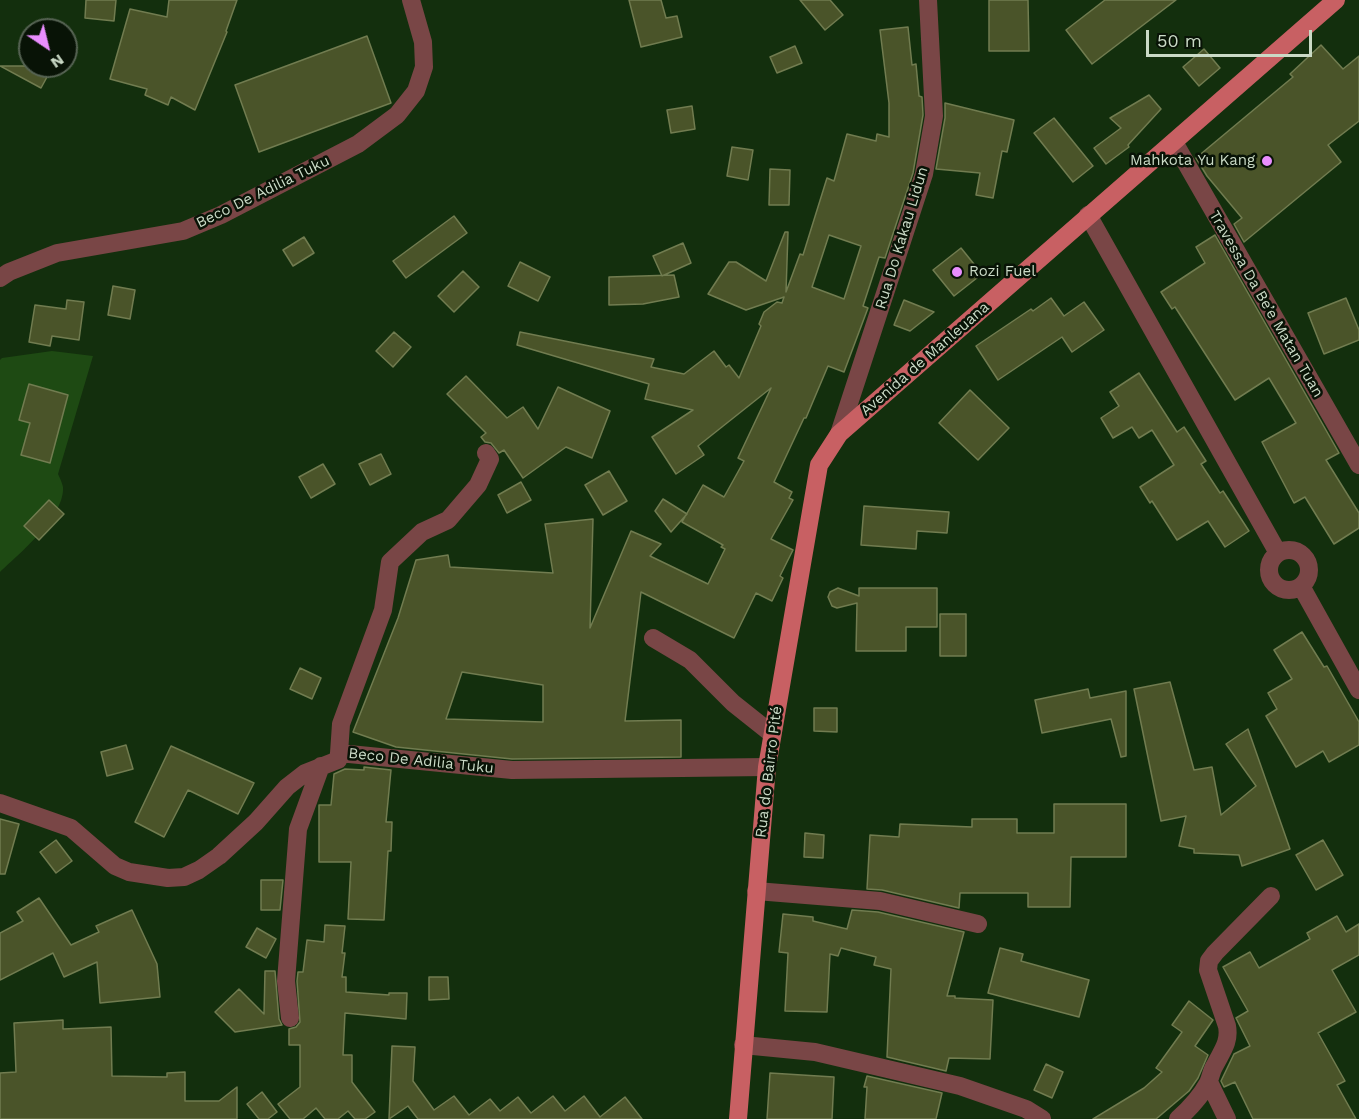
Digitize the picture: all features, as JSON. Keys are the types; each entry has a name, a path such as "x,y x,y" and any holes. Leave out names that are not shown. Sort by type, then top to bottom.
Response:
{"main road":[{"name":"Avenida de Manleuana","path":"839,434 1336,0"},
{"name":"Rua do Bairro Pité","path":"738,1119 767,767 819,465 839,434"}],"street":[{"name":"Beco De Adilia Tuku","path":"0,278 9,272 57,253 183,231 221,215 358,144 397,115 416,91 424,67 423,42 411,0"},
{"name":"Rua Do Kakau Lidun","path":"839,434 924,174 934,116 928,0"},
{"name":"Travessa Da Be’e Matan Tuan","path":"1174,142 1359,465"},
{"path":"1088,215 1278,553"},
{"path":"339,753 341,724 383,610 390,562 423,532 448,520 478,485 490,459 486,453"},
{"path":"1288,550 1298,551 1306,558 1310,568 1308,578 1301,586 1289,590 1277,586 1270,576 1270,563 1278,553 1288,550"},
{"path":"1301,586 1359,690"},
{"path":"653,638 690,660 733,703 772,734"},
{"name":"Beco De Adilia Tuku","path":"0,803 71,828 115,866 129,872 168,878 184,877 200,870 256,822 287,787 305,773 338,760 339,753 512,770 767,767"},
{"path":"290,1018 286,981 298,829 321,766"},
{"path":"756,891 880,901 978,924"},
{"path":"1178,1119 1209,1082 1229,1034 1208,970 1209,961 1271,896"},
{"path":"743,1046 815,1052 960,1086 1026,1109 1042,1119"},
{"path":"1209,1082 1227,1119"}],"green space":[{"path":"52,351 93,356 58,474 63,487 62,498 57,510 39,534 0,572 0,360"}],"building":[{"path":"86,0 116,0 114,21 85,18"},
{"path":"169,0 237,0 227,32 195,110 171,97 168,105 145,95 147,89 110,79 130,9 167,17"},
{"path":"629,0 661,0 666,18 677,16 682,37 641,47"},
{"path":"800,0 830,0 843,15 825,30"},
{"path":"989,0 1028,0 1029,51 989,51"},
{"path":"1105,0 1176,0 1092,64 1066,30"},
{"path":"908,27 912,65 916,64 923,115 913,173 885,258 879,257 863,306 868,308 844,372 828,366 806,418 774,482 792,492 789,498 793,500 771,539 793,550 780,576 783,578 772,601 756,593 734,638 641,592 625,721 681,720 681,757 512,759 396,747 353,732 398,618 416,560 448,555 450,567 553,573 545,524 593,519 590,628 631,531 661,544 650,556 708,584 725,549 721,547 723,545 682,522 703,485 724,497 744,461 738,458 771,388 698,446 704,455 676,474 652,437 693,410 645,399 649,384 517,345 520,332 654,359 651,367 684,374 714,351 726,367 729,365 739,378 761,326 759,324 764,312 777,302 782,303 784,297 746,310 708,294 729,262 736,262 766,281 785,232 788,232 786,292 800,254 803,255 827,178 834,181 847,134 876,141 877,134 889,137 889,103 880,30","holes":["829,235 861,246 844,299 812,287","462,672 543,685 543,722 446,719"]},
{"path":"367,36 391,103 259,152 235,85"},
{"name":"Mahkota Yu Kang","path":"1321,45 1343,69 1359,56 1359,121 1328,145 1341,162 1244,242 1234,224 1242,218 1207,176 1196,158 1293,77 1290,74"},
{"path":"795,46 802,63 777,73 770,57"},
{"path":"1204,49 1220,68 1199,86 1183,67"},
{"path":"0,66 18,66 18,76"},
{"path":"22,78 46,78 41,88"},
{"path":"1149,95 1161,109 1128,145 1129,147 1106,164 1094,148 1121,128 1110,118"},
{"path":"945,103 1014,120 1007,152 1002,151 993,198 976,195 980,173 936,169 945,118"},
{"path":"692,106 695,129 671,133 667,110"},
{"path":"1054,118 1093,166 1073,182 1034,133"},
{"path":"732,147 753,150 748,180 727,176"},
{"path":"770,169 790,170 789,205 769,205"},
{"path":"454,216 467,233 406,278 393,261"},
{"path":"1215,235 1339,453 1326,460 1359,513 1359,528 1334,544 1305,497 1294,503 1262,442 1296,423 1269,378 1235,400 1175,307 1172,309 1161,292 1205,263 1196,247"},
{"path":"304,237 314,253 293,266 283,250"},
{"path":"683,243 691,263 662,276 653,256"},
{"name":"Rozi Fuel","path":"961,248 982,274 954,296 933,270"},
{"path":"520,262 550,277 538,301 508,286"},
{"path":"463,271 479,287 454,312 438,296"},
{"path":"674,275 679,297 643,304 609,305 609,277"},
{"path":"113,286 135,290 130,319 108,315"},
{"path":"1051,298 1064,316 1084,302 1104,330 1072,352 1062,337 998,380 976,346"},
{"path":"1346,298 1359,330 1359,340 1324,354 1308,313"},
{"path":"67,300 84,302 79,340 52,336 50,346 29,342 35,305 66,309"},
{"path":"904,300 934,312 910,331 894,325"},
{"path":"394,332 411,347 393,367 376,351"},
{"path":"1139,373 1177,432 1184,427 1206,461 1201,464 1220,493 1223,491 1249,531 1225,547 1208,521 1177,540 1152,501 1150,503 1140,487 1174,465 1152,430 1139,438 1132,427 1113,438 1101,418 1119,406 1110,392"},
{"path":"466,376 507,418 523,407 538,429 558,387 610,411 592,458 566,447 523,478 504,450 499,453 491,443 485,442 481,437 486,433 447,394"},
{"path":"29,384 68,395 50,463 21,455 30,423 19,420"},
{"path":"970,390 1009,428 978,460 939,423"},
{"path":"381,454 391,474 370,485 359,464"},
{"path":"323,464 335,484 311,498 299,477"},
{"path":"609,471 627,501 603,515 585,485"},
{"path":"521,482 531,500 507,513 498,495"},
{"path":"663,499 687,514 671,532 655,511"},
{"path":"49,500 64,514 39,540 24,526"},
{"path":"864,506 949,512 947,533 917,531 916,549 861,545"},
{"path":"838,588 859,596 859,588 937,588 937,627 906,627 906,651 856,651 857,603 837,608 832,606 828,597 830,592"},
{"path":"940,614 966,614 966,656 940,656"},
{"path":"1302,632 1324,667 1327,666 1359,722 1359,745 1329,762 1323,751 1296,767 1266,716 1277,709 1268,693 1292,679 1274,650"},
{"path":"300,668 321,678 312,699 290,689"},
{"path":"1170,682 1194,770 1212,767 1221,815 1256,786 1226,744 1248,729 1290,849 1242,866 1239,855 1194,853 1194,849 1179,846 1186,816 1161,821 1134,689"},
{"path":"1088,689 1090,698 1126,691 1126,756 1121,757 1111,719 1042,733 1035,700"},
{"path":"814,708 837,708 837,732 814,731"},
{"path":"126,745 133,769 107,776 101,752"},
{"path":"171,746 254,783 238,814 188,790 164,837 135,822"},
{"path":"364,767 391,770 386,822 392,822 391,851 388,851 384,920 348,919 351,862 319,862 319,805 331,805 334,774 345,769 364,770"},
{"path":"1054,804 1126,804 1126,857 1071,857 1070,907 1028,907 1028,893 960,893 959,908 882,890 867,889 870,835 899,837 900,824 972,827 972,819 1017,819 1017,833 1054,833"},
{"path":"0,819 19,824 5,874 0,874"},
{"path":"805,833 824,835 823,858 804,857"},
{"path":"56,840 72,861 56,873 40,852"},
{"path":"1323,840 1343,875 1316,890 1296,855"},
{"path":"261,880 283,880 280,910 261,910"},
{"path":"39,898 71,945 99,932 96,926 132,910 157,964 160,997 100,1003 97,962 64,977 53,953 0,980 0,933 23,921 17,912"},
{"path":"852,910 878,912 964,932 947,996 993,1000 990,1059 949,1058 946,1071 887,1057 891,969 874,965 876,957 841,948 838,956 830,954 827,1012 785,1011 788,953 779,952 783,914 813,917 813,921 847,929"},
{"path":"1337,916 1346,932 1359,924 1359,955 1332,970 1356,1012 1318,1033 1345,1081 1337,1085 1356,1119 1253,1119 1235,1082 1224,1087 1221,1081 1234,1054 1250,1046 1236,1018 1248,1011 1223,967 1250,952 1259,968 1310,939 1307,933"},
{"path":"325,925 345,926 342,977 346,977 346,992 389,995 389,993 407,993 406,1019 345,1013 343,1055 352,1055 352,1082 375,1112 365,1119 355,1119 348,1111 338,1119 325,1119 316,1108 303,1119 290,1119 278,1104 300,1087 300,1045 289,1045 289,1029 296,1027 300,1022 297,981 298,972 303,972 307,940 324,942"},
{"path":"257,928 276,939 266,958 246,947"},
{"path":"1000,948 1023,954 1021,961 1089,980 1079,1017 988,993"},
{"path":"265,971 275,971 279,1019 282,1025 235,1032 215,1012 239,989 264,1014"},
{"path":"429,977 448,977 449,999 429,1000"},
{"path":"1189,1001 1213,1020 1195,1046 1208,1055 1198,1078 1189,1091 1156,1119 1093,1119 1144,1088 1162,1072 1156,1068 1182,1032 1172,1025"},
{"path":"63,1020 63,1029 111,1027 112,1076 167,1077 167,1073 185,1072 185,1101 219,1101 237,1087 237,1119 0,1119 0,1073 16,1072 14,1023"},
{"path":"392,1046 415,1047 413,1081 434,1110 454,1096 469,1115 490,1099 500,1111 518,1097 531,1113 553,1096 565,1111 584,1096 600,1117 625,1097 642,1119 418,1119 408,1106 389,1119"},
{"path":"1046,1064 1063,1072 1052,1098 1034,1090"},
{"path":"770,1073 834,1077 832,1119 767,1119"},
{"path":"867,1076 942,1093 936,1119 865,1119 867,1087 864,1087"},
{"path":"262,1092 277,1112 268,1119 259,1119 247,1104"}],"place":[{"name":"Mahkota Yu Kang","path":"1267,161"},
{"name":"Rozi Fuel","path":"957,272"}]}
